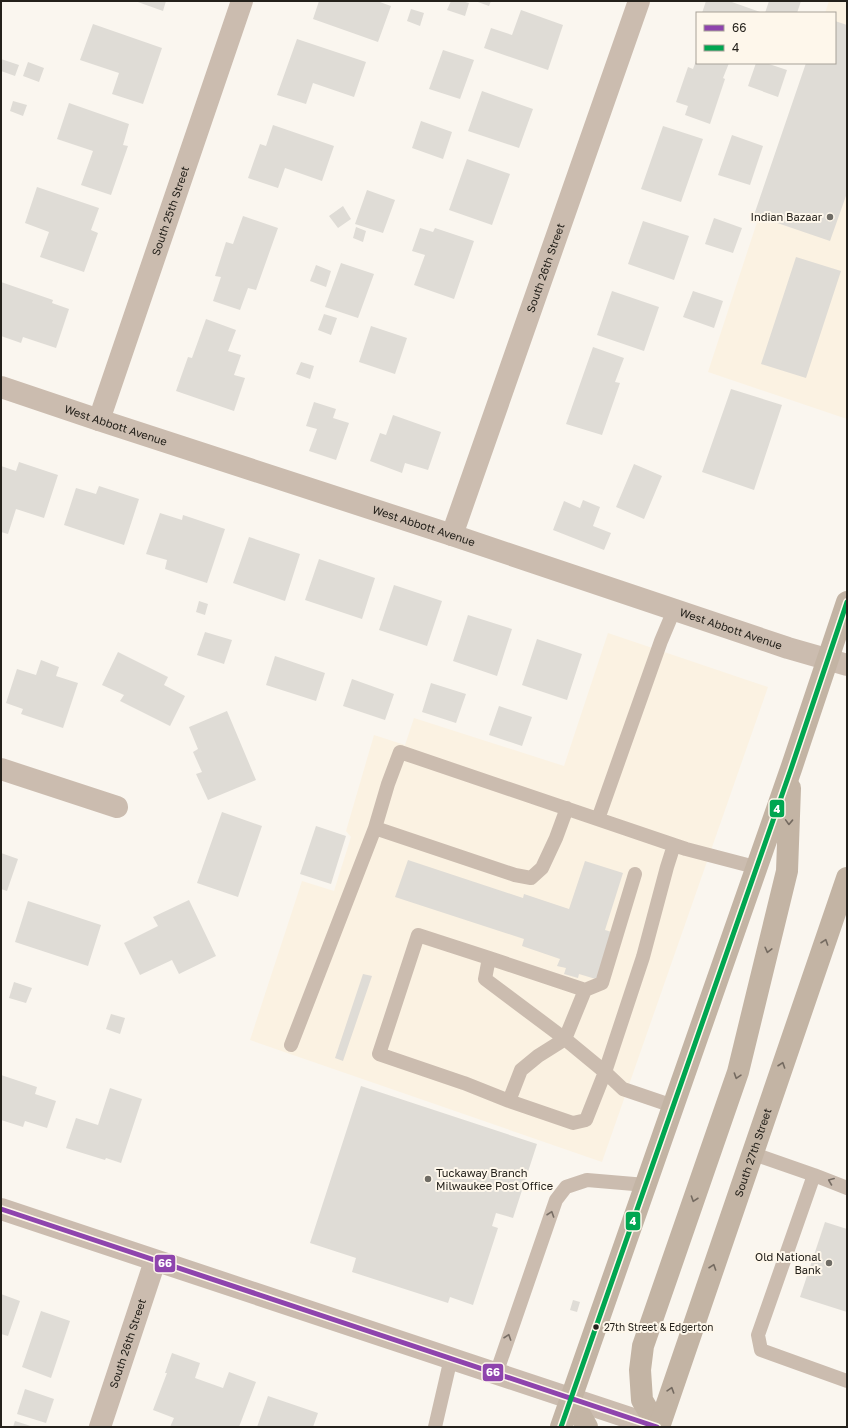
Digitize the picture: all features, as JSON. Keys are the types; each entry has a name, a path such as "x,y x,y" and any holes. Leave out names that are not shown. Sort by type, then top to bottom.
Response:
{"main road":[{"path":"561,1427 755,867 791,769 837,662 847,602"},
{"path":"658,1427 642,1400 640,1370 644,1346 738,1072 788,871 791,769"},
{"name":"South 27th Street","path":"658,1427 751,1153 847,878"},
{"path":"571,1399 587,1427"}],"street":[{"name":"South 25th Street","path":"99,420 242,1"},
{"name":"South 26th Street","path":"452,535 639,1"},
{"name":"West Abbott Avenue","path":"1,387 452,535 788,648 837,662"},
{"path":"1,769 116,806"},
{"path":"1,1209 658,1427"},
{"name":"South 26th Street","path":"100,1427 155,1261"}],"lane":[{"path":"598,819 660,641 674,610"},
{"path":"291,1045 375,828 388,784 400,752 686,849 755,867"},
{"path":"375,828 515,875 531,878 542,868 556,838 567,808"},
{"path":"635,874 602,983 585,990 418,935 380,1054 572,1123 586,1120 605,1072 643,957 674,845"},
{"path":"490,958 485,979 565,1039 623,1089 673,1106"},
{"path":"510,1101 521,1070 538,1056 565,1039 585,990"},
{"path":"751,1153 814,1174 847,1188"},
{"path":"814,1174 758,1335 761,1350 847,1381"},
{"path":"496,1374 556,1200 566,1187 587,1180 646,1185"},
{"path":"434,1427 451,1358"}],"shaded area":[{"path":"829,1 847,1 847,419 708,372 809,64 836,64 836,12 825,12"},
{"path":"608,633 768,687 602,1162 250,1040 302,881 334,891 351,837 346,831 374,735 405,745 414,718 564,766"}],"building":[{"path":"135,1 166,1 163,11"},
{"path":"319,1 377,1 391,6 378,42 313,19"},
{"path":"451,1 462,1 469,3 465,16 447,10"},
{"path":"475,1 491,1 489,6"},
{"path":"706,1 729,1 760,12 702,12"},
{"path":"769,1 801,1 797,12 765,12"},
{"path":"411,9 424,13 420,26 407,21"},
{"path":"521,10 563,25 548,70 484,48 491,28 512,35"},
{"path":"836,21 847,25 847,193 830,241 754,215 806,64 836,64"},
{"path":"93,24 162,48 143,104 112,94 119,73 80,60"},
{"path":"297,39 366,62 354,97 313,83 306,104 277,95"},
{"path":"443,50 474,60 460,99 429,89"},
{"path":"1,59 19,65 15,76 1,71"},
{"path":"696,61 696,64 729,64 723,78 725,79 710,124 685,115 688,106 676,102 688,67 693,69"},
{"path":"28,62 44,68 39,82 23,76"},
{"path":"756,64 769,64 787,70 778,97 748,86"},
{"path":"482,91 533,109 519,148 468,131"},
{"path":"13,101 27,105 23,116 10,111"},
{"path":"69,103 129,124 123,145 128,146 111,195 81,185 93,151 57,139"},
{"path":"421,121 452,132 443,159 412,148"},
{"path":"273,125 334,146 322,181 285,168 278,188 248,178 260,144 266,146"},
{"path":"663,126 703,139 681,202 641,189"},
{"path":"732,135 763,146 750,185 718,175"},
{"path":"467,159 510,174 492,225 449,210"},
{"path":"37,187 99,208 91,230 98,233 84,272 40,257 49,232 25,223"},
{"path":"367,190 395,200 383,233 355,224"},
{"path":"343,206 351,219 338,228 329,216"},
{"path":"243,216 278,228 256,290 248,288 240,310 213,301 221,277 215,276 226,242 233,244"},
{"path":"714,218 742,228 733,253 705,244"},
{"path":"643,221 689,236 674,280 628,264"},
{"path":"356,227 366,231 363,242 353,238"},
{"path":"420,228 433,232 435,228 474,241 454,299 414,285 425,255 412,251"},
{"path":"796,257 841,271 806,378 761,364"},
{"path":"341,263 374,274 358,318 325,307"},
{"path":"316,265 331,271 326,287 310,281"},
{"path":"1,282 53,300 52,303 69,309 56,348 23,337 21,343 1,336"},
{"path":"612,291 659,307 644,351 597,335"},
{"path":"693,291 723,301 714,328 683,317"},
{"path":"324,314 337,318 331,335 318,330"},
{"path":"206,319 236,330 228,351 241,355 234,375 245,378 234,411 176,391 188,357 192,358"},
{"path":"371,326 407,338 395,374 359,362"},
{"path":"593,347 624,358 615,382 620,383 602,435 566,424"},
{"path":"301,362 314,366 310,379 296,374"},
{"path":"731,389 782,405 754,490 702,472"},
{"path":"314,402 336,409 333,418 349,423 336,460 309,451 317,429 306,426"},
{"path":"393,415 441,432 428,470 405,463 402,473 370,461 380,433 386,435"},
{"path":"19,462 58,475 44,518 16,509 8,534 1,532 1,466 16,471"},
{"path":"634,464 662,476 644,519 616,507"},
{"path":"99,486 139,499 124,545 64,525 76,488 96,494"},
{"path":"583,500 600,507 593,526 611,533 604,550 553,530 564,501 580,508"},
{"path":"160,513 182,520 183,515 225,529 207,583 165,569 167,560 146,554"},
{"path":"249,537 300,554 285,601 233,583"},
{"path":"319,559 375,578 362,619 305,600"},
{"path":"394,585 442,601 427,646 379,630"},
{"path":"199,601 208,604 205,615 196,612"},
{"path":"468,615 512,629 497,676 453,661"},
{"path":"205,632 232,640 224,664 197,655"},
{"path":"537,639 582,654 567,700 522,685"},
{"path":"118,652 168,677 164,685 185,696 170,726 120,701 124,695 102,685"},
{"path":"275,656 325,673 316,701 266,685"},
{"path":"41,660 59,667 56,676 78,683 63,728 21,714 23,709 6,703 17,669 36,675"},
{"path":"352,679 394,694 385,720 343,706"},
{"path":"431,683 466,694 456,723 422,712"},
{"path":"499,706 532,717 522,746 489,735"},
{"path":"227,711 256,780 208,800 196,774 202,772 193,752 198,749 189,727"},
{"path":"222,812 262,826 238,897 197,883"},
{"path":"316,826 346,836 331,884 300,874"},
{"path":"1,853 18,859 7,891 1,889"},
{"path":"408,860 523,898 524,894 569,909 585,861 623,873 605,930 615,933 599,980 579,974 578,978 564,974 566,968 557,966 560,959 522,946 524,939 395,897"},
{"path":"189,900 216,956 179,974 172,960 140,975 124,943 158,926 153,917"},
{"path":"28,901 101,925 88,966 15,942"},
{"path":"363,974 372,976 343,1061 335,1058"},
{"path":"14,982 32,988 26,1003 9,998"},
{"path":"111,1014 125,1018 120,1034 106,1029"},
{"path":"1,1075 37,1087 35,1094 56,1101 47,1128 25,1121 23,1127 1,1120"},
{"name":"Tuckaway Branch Milwaukee Post Office","path":"361,1086 537,1144 513,1218 496,1213 492,1226 498,1228 473,1305 450,1297 448,1303 352,1272 356,1258 310,1243"},
{"path":"110,1088 142,1099 121,1163 106,1158 105,1160 66,1148 76,1118 98,1125"},
{"name":"Old National Bank","path":"825,1222 847,1229 847,1312 800,1297"},
{"path":"1,1294 20,1301 8,1336 1,1334"},
{"path":"573,1300 580,1302 577,1312 570,1310"},
{"path":"41,1311 70,1321 51,1378 22,1367"},
{"path":"172,1353 200,1363 195,1378 223,1388 229,1372 256,1382 239,1427 170,1427 174,1418 153,1410 167,1373 165,1373"},
{"path":"25,1389 54,1399 46,1423 17,1414"},
{"path":"268,1396 318,1413 313,1427 257,1427"},
{"path":"15,1421 34,1427 13,1427"}],"transit line":[{"name":"4","path":"561,1427 791,769 847,602"},
{"name":"66","path":"1,1209 657,1427"}],"place":[{"name":"Indian Bazaar","path":"830,217"},
{"name":"Tuckaway Branch Milwaukee Post Office","path":"428,1179"},
{"name":"Old National Bank","path":"829,1263"},
{"name":"27th Street & Edgerton","path":"596,1327"}]}
